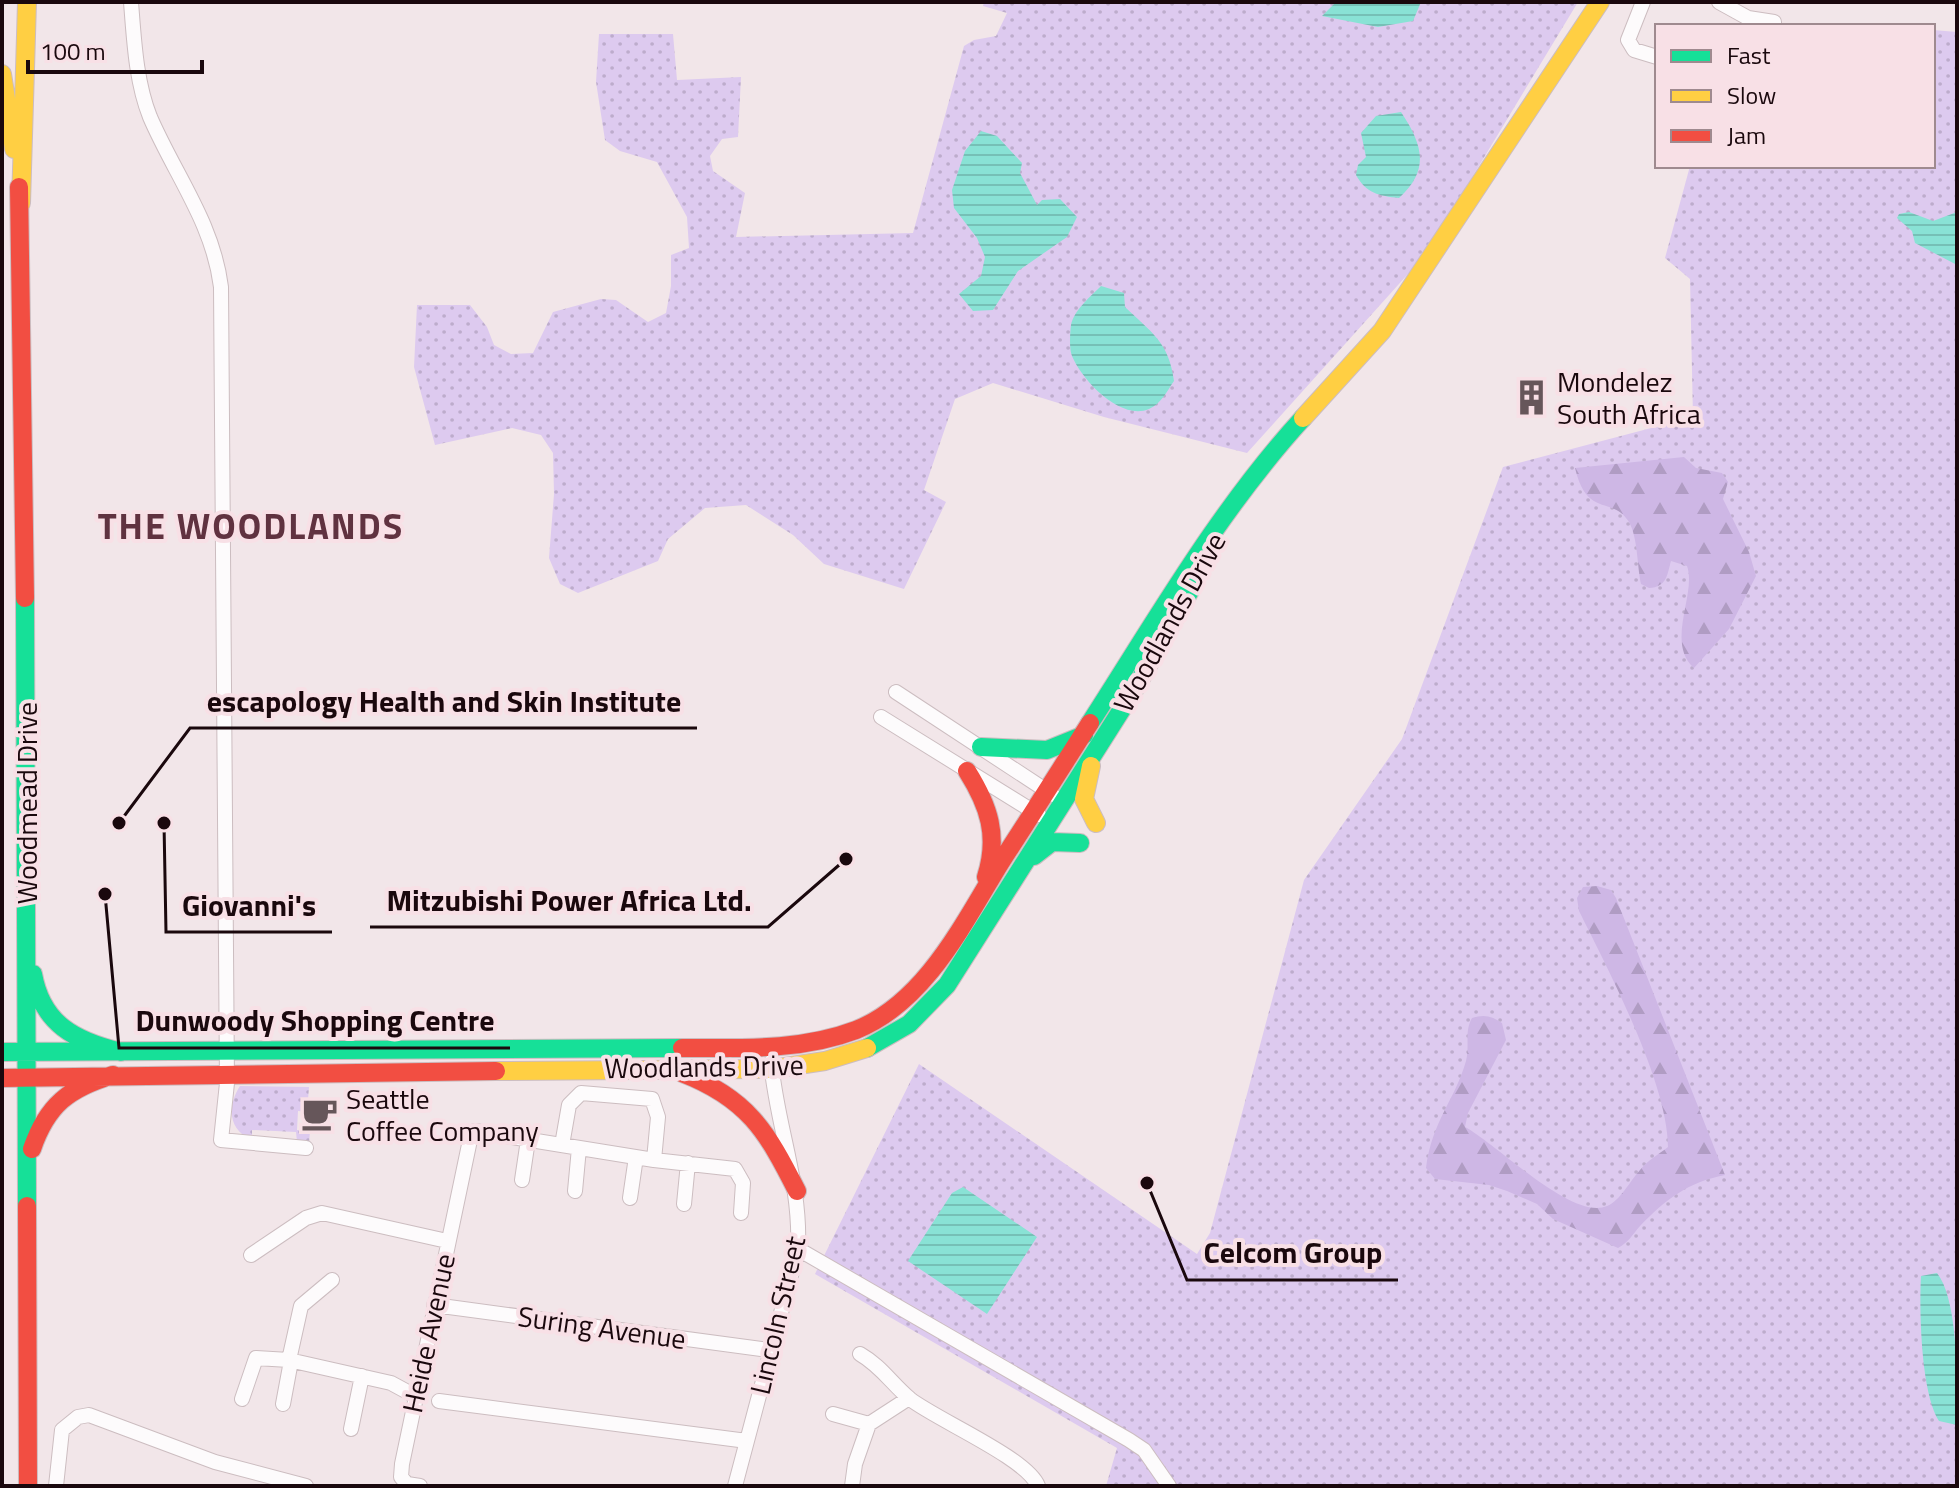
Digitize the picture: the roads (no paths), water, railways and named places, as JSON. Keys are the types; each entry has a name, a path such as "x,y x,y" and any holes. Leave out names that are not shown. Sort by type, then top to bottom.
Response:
{"main road":[{"path":"21,203 27,2"},
{"name":"Woodlands Drive","path":"2,1052 770,1048 824,1040 877,1021 914,993 1043,817 1201,549 1261,464 1382,331 1600,2"},
{"name":"Woodmead Drive","path":"2,74 21,203 28,1486"},
{"path":"981,747 1037,753 1090,742 1084,799 1096,823"},
{"path":"967,771 988,807 995,837 988,870 972,910"},
{"name":"Woodlands Drive","path":"2,1078 227,1072 667,1067 772,1069 841,1059 891,1039 910,1025 947,985 1025,864 1043,817"},
{"path":"1025,864 1052,842 1080,843"},
{"path":"26,889 33,981 43,1011 53,1024 84,1044 121,1052"},
{"path":"667,1067 720,1087 747,1107 770,1135 797,1191"},
{"path":"25,1172 41,1119 57,1099 71,1089 113,1075"}],"street":[{"path":"131,2 139,71 150,116 209,232 221,287 227,1051 221,1140 306,1148"},
{"path":"1643,2 1628,40 1634,50 1655,56"},
{"path":"1719,2 1748,18 1774,22"},
{"path":"896,692 1055,797"},
{"path":"881,717 1043,817"},
{"name":"Lincoln Street","path":"735,1486 798,1249 797,1191 770,1048"},
{"path":"562,1145 569,1105 581,1093 652,1099 656,1103 658,1117 654,1160"},
{"name":"Heide Avenue","path":"413,1485 401,1477 402,1464 470,1140 475,1131 528,1140"},
{"path":"522,1180 528,1140 688,1163 738,1171 743,1183 741,1213"},
{"path":"575,1191 579,1148"},
{"path":"630,1198 636,1157"},
{"path":"684,1204 688,1163"},
{"path":"251,1255 306,1218 322,1213 447,1241"},
{"path":"798,1249 1129,1440 1144,1450 1169,1486"},
{"path":"283,1404 301,1306 332,1280"},
{"name":"Suring Avenue","path":"434,1305 769,1350"},
{"path":"860,1354 883,1370 909,1398 1017,1464 1038,1486"},
{"path":"242,1399 256,1358 290,1360 362,1376 391,1383 415,1396"},
{"path":"351,1429 362,1376"},
{"path":"852,1486 855,1464 869,1424 909,1398"},
{"path":"439,1401 747,1441"},
{"path":"833,1414 869,1424"},
{"path":"56,1486 62,1430 78,1417 89,1415 215,1462 306,1486"}],"place":[{"name":"Mondelez South Africa","path":"1531,397"},
{"name":"escapology Health and Skin Institute","path":"119,823"},
{"name":"Giovanni's","path":"164,823"},
{"name":"Mitzubishi Power Africa Ltd.","path":"846,859"},
{"name":"Dunwoody Shopping Centre","path":"105,894"},
{"name":"Seattle Coffee Company","path":"320,1114"},
{"name":"Celcom Group","path":"1147,1183"}],"district":[{"name":"THE WOODLANDS","path":"251,525"}]}
